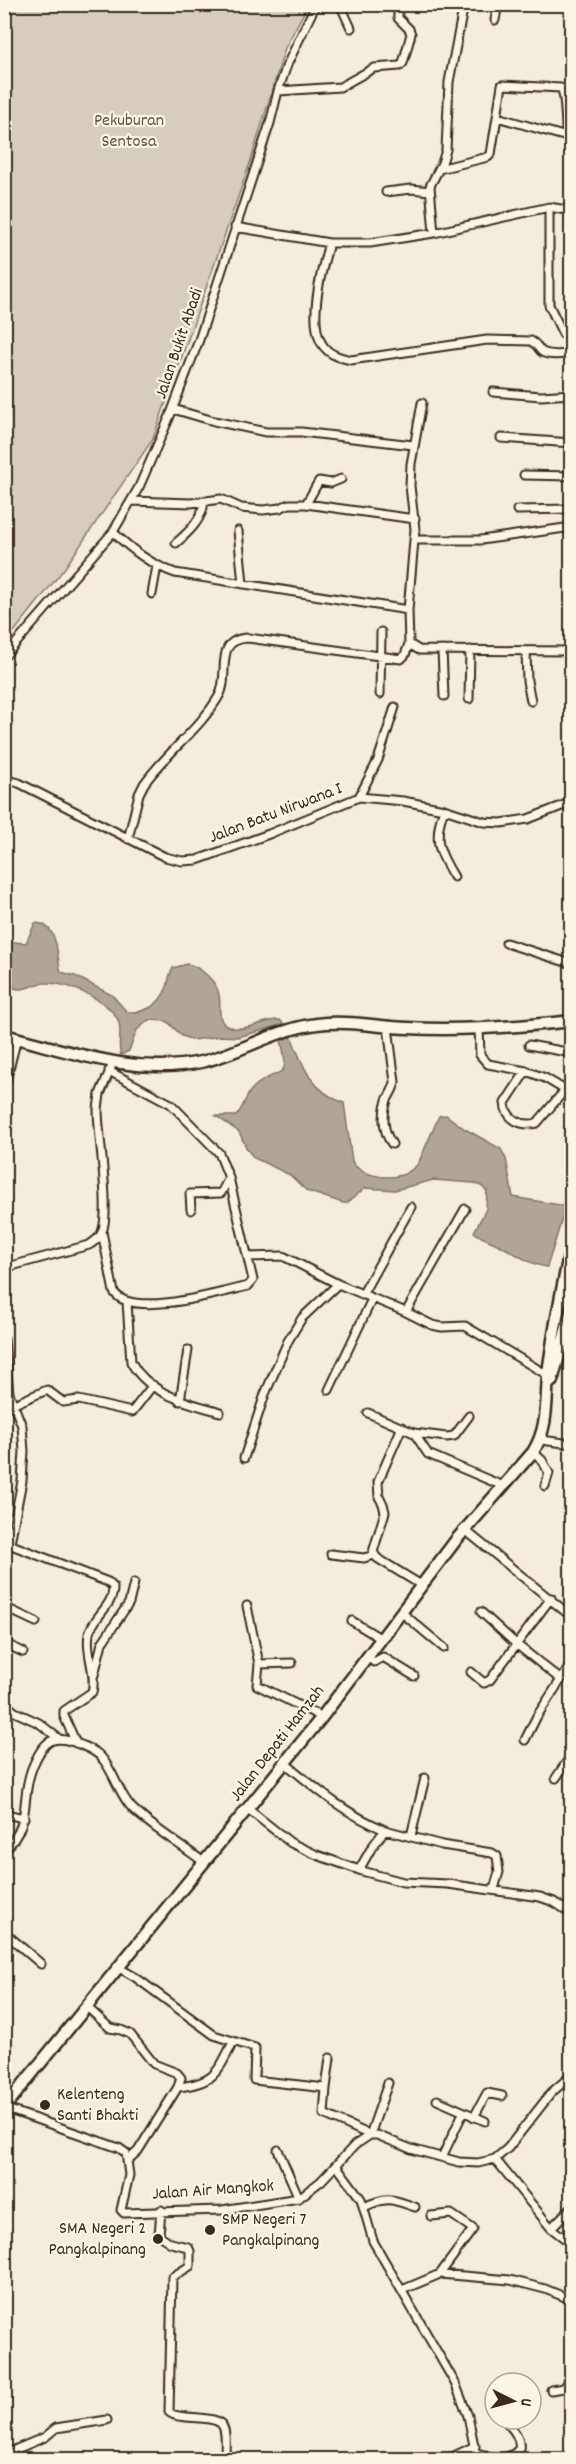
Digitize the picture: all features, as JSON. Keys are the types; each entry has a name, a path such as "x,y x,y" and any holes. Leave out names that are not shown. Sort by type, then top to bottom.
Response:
{"main road":[{"path":"4,1035 112,1067 166,1067 216,1058 295,1028 338,1022 388,1027 479,1028 572,1021"},
{"name":"Jalan Depati Hamzah","path":"4,2108 205,1863 322,1717 421,1585 541,1440 556,1319 572,1242"},
{"name":"Jalan Depati Hamzah","path":"550,1380 572,1309"}],"street":[{"name":"Jalan Bukit Abadi","path":"4,657 113,532 131,501 173,409 199,339 270,123 278,91 295,46 316,4"},
{"path":"339,4 351,28"},
{"path":"278,91 340,87 374,68 400,66 403,63 411,34 398,18 398,4"},
{"path":"434,233 430,191 446,150 449,82 464,4"},
{"path":"495,20 498,4"},
{"path":"439,169 488,157 491,154 502,85 561,88 564,93 564,120 569,137"},
{"path":"497,117 569,137"},
{"path":"386,192 411,189 430,191"},
{"path":"234,227 328,243 390,241 549,207 572,211"},
{"path":"549,207 549,305 563,334"},
{"path":"328,243 319,285 315,328 320,342 337,356 351,360 497,340 531,341 542,352 548,354 572,354"},
{"path":"493,392 541,396 572,394"},
{"path":"128,839 139,794 144,784 220,696 225,654 230,643 238,638 248,638 401,659 405,655 409,644 408,610 415,540 410,476 413,445 422,403"},
{"path":"173,409 260,431 301,432 413,445"},
{"path":"501,438 572,443"},
{"path":"524,475 572,476"},
{"path":"306,504 319,481 331,483 341,480"},
{"path":"131,501 191,503 221,499 242,508 263,510 280,508 289,504 306,504 415,519"},
{"path":"176,543 193,528 204,507 204,501"},
{"path":"517,510 572,509"},
{"path":"415,540 481,540 572,527"},
{"path":"238,531 243,584"},
{"path":"113,532 134,552 157,566 175,573 408,610"},
{"path":"153,594 157,566"},
{"path":"380,694 381,632"},
{"path":"409,644 419,650 572,651"},
{"path":"442,650 444,696"},
{"path":"469,699 470,650"},
{"path":"526,651 527,681 531,701"},
{"path":"359,797 378,760 395,707"},
{"name":"Jalan Batu Nirwana I","path":"4,779 19,783 165,857 182,861 197,860 269,834 359,797 403,801 444,809 484,822 501,823 528,819 572,802"},
{"path":"444,809 437,827 438,847 454,877"},
{"path":"506,943 572,964"},
{"path":"388,1027 395,1082 388,1099 385,1134 392,1144"},
{"path":"479,1028 478,1047 483,1060 488,1064 526,1071 545,1078 566,1090 537,1123 530,1125 518,1123 508,1115 505,1108 505,1103 526,1071"},
{"path":"4,1089 17,1038"},
{"path":"529,1045 572,1053"},
{"path":"112,1067 171,1104 219,1153 229,1178 248,1257 253,1280 248,1286 179,1303 127,1302 117,1297 102,1232 104,1212 98,1109 100,1094 112,1067"},
{"path":"190,1210 190,1194 216,1195 221,1193 229,1178"},
{"path":"362,1295 411,1207"},
{"path":"406,1312 465,1209"},
{"path":"4,1268 89,1245 102,1232"},
{"path":"248,1257 283,1256 338,1284 432,1325 465,1326 550,1380"},
{"path":"244,1458 265,1394 288,1341 302,1318 338,1284"},
{"path":"330,1390 372,1299"},
{"path":"127,1302 131,1362 135,1369 159,1392 180,1401 220,1412"},
{"path":"4,1338 7,1393 14,1404 22,1426 24,1451 22,1481 10,1543 108,1582 113,1587 111,1600 93,1623 89,1635 92,1692 64,1711 75,1743"},
{"path":"180,1401 188,1350"},
{"path":"14,1404 47,1390 63,1402 79,1400 132,1412 153,1386"},
{"path":"368,1413 414,1433 447,1437 454,1436 469,1416"},
{"path":"402,1427 378,1482 379,1497 385,1512 372,1550 374,1555 421,1585"},
{"path":"414,1433 425,1452 503,1486"},
{"path":"541,1440 572,1444"},
{"path":"533,1452 542,1460 549,1473 545,1486"},
{"path":"465,1530 572,1617"},
{"path":"331,1554 364,1558 374,1555"},
{"path":"93,1677 102,1643 129,1603 134,1583"},
{"path":"471,1672 484,1683 489,1680 551,1598"},
{"path":"4,1606 36,1622"},
{"path":"247,1606 259,1664 257,1685 322,1717"},
{"path":"401,1612 444,1648"},
{"path":"481,1612 560,1679"},
{"path":"352,1621 380,1638"},
{"path":"4,1643 23,1652"},
{"path":"367,1657 374,1662 383,1657 414,1676"},
{"path":"259,1664 292,1663"},
{"path":"525,1740 560,1679 572,1663"},
{"path":"4,1703 15,1712 39,1723 58,1738 93,1750 102,1758 132,1808 205,1863"},
{"path":"4,1851 21,1829 32,1767 46,1744 58,1738"},
{"path":"556,1779 572,1754"},
{"path":"285,1763 335,1804 360,1820 385,1830 442,1845 492,1853 497,1856 499,1872 494,1889"},
{"path":"411,1836 425,1778"},
{"path":"4,1809 10,1815 24,1818"},
{"path":"248,1809 291,1843 317,1856 359,1870 403,1882 494,1889 540,1897 554,1902 572,1914"},
{"path":"359,1870 385,1830"},
{"path":"4,1932 41,1964"},
{"path":"118,1968 135,1977 214,2035 255,2048 254,2080 326,2088"},
{"path":"4,2108 119,2148 126,2153 128,2160 138,2151 181,2081 177,2073 154,2064 130,2034 110,2028 87,2007"},
{"path":"178,2087 202,2083 217,2074 233,2042"},
{"path":"330,2058 324,2114 370,2135 377,2135 411,2149 470,2163 495,2159 508,2148 533,2113 572,2075"},
{"path":"370,2135 388,2083"},
{"path":"474,2117 487,2093 502,2096"},
{"path":"437,2100 485,2121"},
{"path":"442,2157 463,2113"},
{"name":"Jalan Air Mangkok","path":"128,2160 129,2175 122,2212 222,2210 299,2198 355,2145 370,2135"},
{"path":"278,2150 299,2198"},
{"path":"495,2159 550,2228 561,2237 570,2237"},
{"path":"336,2165 358,2193 364,2206 373,2241 455,2383 468,2416 476,2453"},
{"path":"364,2206 388,2199 415,2207"},
{"path":"550,2228 572,2206"},
{"path":"161,2210 159,2235 171,2243 188,2247 190,2251 190,2266 172,2277 169,2412 177,2416 216,2419 226,2434 225,2460"},
{"path":"431,2216 451,2214 473,2229 440,2274"},
{"path":"402,2290 440,2274 510,2280 545,2289 572,2300"},
{"path":"551,2390 564,2388 572,2376"},
{"path":"4,2457 12,2451 45,2437 56,2428 107,2420"},
{"path":"448,2459 476,2453 501,2459 516,2453 519,2449 519,2441 514,2431"}],"green space":[{"name":"Pekuburan Sentosa","path":"5,4 308,5 285,48 251,160 153,439 64,569 5,643"}],"shaded area":[{"path":"35,923 43,924 52,934 61,972 75,976 112,995 127,1012 146,1010 156,1004 164,994 173,968 187,964 202,971 215,985 219,995 220,1016 224,1024 234,1028 245,1028 280,1020 284,1024 238,1037 221,1036 193,1040 182,1036 167,1021 149,1020 137,1030 129,1051 121,1055 119,1023 108,1007 98,1000 76,989 54,984 41,983 22,989 14,988 12,976 5,969 5,936 14,942 26,943"},
{"path":"291,1036 304,1068 316,1085 323,1092 344,1103 352,1161 360,1170 389,1177 409,1172 418,1164 439,1116 446,1115 465,1129 501,1149 506,1159 513,1197 566,1206 547,1267 528,1261 474,1232 486,1209 487,1191 474,1183 433,1180 395,1190 365,1188 347,1203 343,1203 307,1191 290,1175 254,1158 239,1132 216,1116 236,1116 253,1088 284,1069 281,1040"}],"waterway":[{"path":"563,1210 572,1211"}],"place":[{"name":"Kelenteng Santi Bhakti","path":"45,2105"},
{"name":"SMP Negeri 7 Pangkalpinang","path":"210,2230"},
{"name":"SMA Negeri 2 Pangkalpinang","path":"158,2239"}]}
